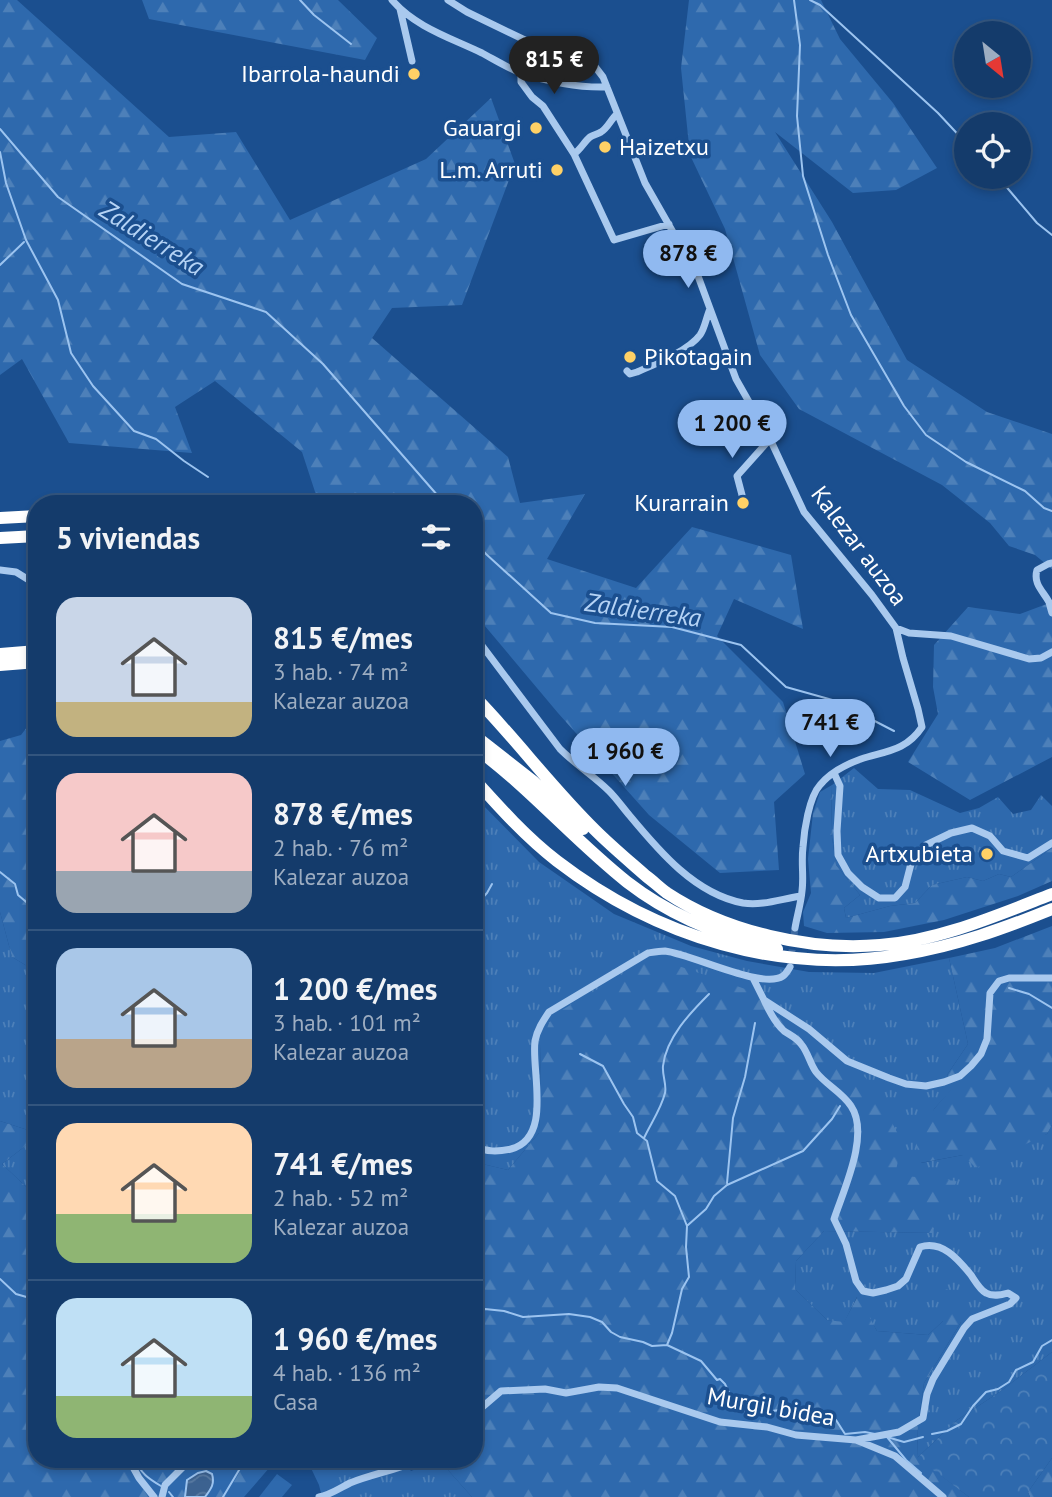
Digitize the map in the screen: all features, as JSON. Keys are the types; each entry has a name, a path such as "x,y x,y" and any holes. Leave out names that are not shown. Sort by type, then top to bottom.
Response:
{"highway":[{"path":"0,518 28,516"},
{"path":"0,538 28,536"},
{"path":"0,654 28,652"},
{"path":"0,666 28,663"},
{"path":"483,706 593,828 666,893"},
{"path":"483,742 534,782 611,855 666,893 713,917 763,935 831,946 881,945 926,937 978,923 1052,894"},
{"path":"483,754 537,799 627,882 667,909 730,937 829,960"},
{"path":"483,789 518,827 556,861 599,890 657,922 704,939 761,954 829,960 906,954 993,932 1052,909"}],"street":[{"path":"392,0 416,21 522,73 587,88 607,87"},
{"name":"Kalezar auzoa","path":"448,0 529,42 574,50 593,64 603,77 645,183 698,276 736,379 770,439 804,512 896,628 922,727 915,738 901,747 858,760 834,773 818,786 811,803 803,847 801,897 795,929"},
{"path":"400,9 412,61"},
{"path":"522,73 521,82 543,106 574,155 614,240 669,224"},
{"path":"574,155 587,139 600,133 617,114"},
{"path":"627,371 629,374 637,372 681,350 698,338 710,308"},
{"path":"742,495 737,475 770,439"},
{"path":"1052,564 1037,570 1035,577 1052,613"},
{"path":"0,570 16,572 28,579"},
{"name":"Kalezar auzoa","path":"896,628 909,633 951,636 1029,659 1052,652"},
{"path":"483,647 561,749 609,791 664,854 689,877 712,892 741,903 761,904 801,897"},
{"path":"834,773 840,786 838,855 848,873 862,887 879,898 895,898 905,887 912,860 926,845 951,832 972,828 990,836 1003,851 1028,858 1052,842"},
{"path":"483,1150 501,1151 516,1147 527,1139 534,1128 538,1102 535,1042 540,1025 549,1012 649,953 677,953 753,978 769,980 782,976 790,967"},
{"path":"753,978 770,1013 782,1029 801,1043 816,1072 852,1107 858,1126 856,1146 851,1170 834,1219 846,1244 856,1281 863,1291 873,1293 898,1286 906,1279 920,1247 929,1244 943,1248 954,1257 985,1293 998,1296 1008,1293 1016,1298 1010,1304 972,1319 964,1328 933,1379 923,1418 899,1432 856,1440"},
{"path":"764,1000 809,1029 847,1061 906,1084 926,1086 960,1076 981,1054 986,1039 990,993 999,981 1009,978 1052,978"},
{"name":"Murgil bidea","path":"483,1407 501,1391 545,1389 566,1393 599,1387 617,1388 720,1422 767,1427 796,1435 856,1440 895,1455 943,1497"},
{"path":"133,1468 154,1497"},
{"path":"162,1497 165,1485 182,1468"},
{"path":"324,1496 351,1483 399,1468"}],"green space":[{"path":"0,0 17,0 169,137 236,132 290,220 426,159 491,98 515,164 462,305 392,308 372,338 508,457 520,503 585,494 547,559 636,588 692,527 791,555 803,629 734,599 717,636 783,702 805,774 774,802 779,870 720,873 649,815 483,624 483,495 316,495 302,452 215,381 175,407 192,453 69,443 22,359 0,375"},
{"path":"142,0 338,0 377,38 365,60 149,19"},
{"path":"689,0 821,0 840,39 893,103 937,168 896,190 853,193 775,132 832,222 907,360 987,412 1052,434 1052,569 1035,555 1009,546 990,523 942,485 799,409 760,355 725,229 690,155 681,68"},
{"path":"1052,602 1052,757 970,800 908,762 938,714 933,687 934,645 968,607 1020,614"},
{"path":"28,726 28,967 12,957 0,912 0,741 21,735"},
{"path":"854,768 878,789 910,790 960,813 979,808 998,797 1013,814 1031,810 1041,795 1052,806 1052,848 1011,877 999,874 983,881 967,877 932,885 915,903 890,906 846,918 844,908 860,895 836,865 831,830 832,785"},
{"path":"832,785 831,830 836,865 860,895 844,908 846,918 890,906 915,903 932,885 967,877 983,881 999,874 1011,877 1052,848 1052,881 1018,896 944,920 884,932 827,933 804,926 803,912 811,893 808,859 813,813 820,792"},
{"path":"483,805 539,862 614,914 691,946 747,961 809,972 874,973 949,958 968,1044 947,1075 955,1086 934,1109 921,1163 1047,1134 1052,1125 1052,1352 957,1420 917,1458 924,1383 961,1322 943,1321 928,1335 877,1331 857,1297 844,1323 827,1320 795,1289 796,1261 824,1231 932,1233 894,1175 541,1044 539,1133 508,1170 483,1164"},
{"path":"0,912 12,957 28,967 28,1130 0,1121"},
{"path":"1052,926 1052,1125 1047,1134 976,1168 963,1155 920,1163 916,1141 934,1109 954,1086 947,1075 968,1044 949,958 995,948"},
{"path":"647,960 670,963 751,991 771,1011 866,1078 902,1142 895,1175 957,1181 932,1233 824,1231 796,1261 795,1289 827,1320 844,1322 858,1296 877,1331 928,1335 943,1321 939,1286 958,1294 961,1322 924,1383 917,1457 969,1497 472,1497 446,1468 483,1468 483,1164 508,1170 539,1133 541,1044 549,1023 562,1010"},
{"path":"0,1121 28,1130 28,1144 2,1164 28,1189 28,1468 269,1468 244,1497 0,1497"},
{"path":"28,1144 28,1189 2,1164"},
{"path":"1052,1352 1052,1458 1028,1492 1030,1497 969,1497 917,1458 957,1420"},
{"path":"1052,1458 1052,1497 1030,1497 1028,1492"},
{"path":"311,1468 409,1468 411,1471 419,1468 446,1468 472,1497 322,1497"},
{"path":"277,1474 292,1485 282,1497 259,1497"}],"water":[{"path":"206,1471 212,1474 213,1481 205,1497 185,1497 187,1480"}],"waterway":[{"path":"300,0 314,15 351,44"},
{"path":"794,0 800,45 797,116 803,176 828,255 851,315 904,406 926,435 966,462 1025,491 1044,508 1052,511"},
{"path":"810,0 820,5 954,130"},
{"name":"Zaldierreka","path":"0,129 58,197 182,284 266,312 323,364 437,495"},
{"path":"0,152 6,183 26,240 58,300 71,353 93,386 134,431 156,439 208,477"},
{"path":"1008,189 1037,223 1052,235"},
{"path":"0,265 24,242"},
{"name":"Zaldierreka","path":"483,550 551,613 595,623 672,627 741,645 786,687 836,701 894,731"},
{"path":"0,872 15,884 18,895 28,903"},
{"path":"483,897 492,884"},
{"path":"1009,988 1029,994 1052,1008"},
{"path":"644,1138 665,1093 663,1066 669,1046 687,1018 709,994"},
{"path":"727,1183 733,1118 745,1077 755,1023"},
{"path":"580,1054 603,1066 633,1117 637,1133 647,1141 657,1181 675,1196 687,1226 689,1277 682,1289 667,1345"},
{"path":"688,1225 727,1185 803,1151 840,1106"},
{"path":"0,1279 16,1294 28,1297"},
{"path":"483,1310 504,1311 523,1317 569,1314 590,1317 602,1322 620,1337 652,1346 667,1345 701,1361 717,1380 720,1379 725,1384 730,1395 751,1402 764,1412 796,1408 836,1420 845,1434 875,1434"},
{"path":"932,1434 961,1424 986,1392 1009,1382 1016,1370 1033,1362 1042,1346 1052,1340"},
{"path":"887,1437 904,1442 923,1437"},
{"path":"887,1437 921,1473"},
{"path":"140,1468 161,1486"},
{"path":"223,1497 240,1468"},
{"path":"169,1492 173,1497"}],"tunnel":[{"path":"790,967 795,928"}],"place":[{"name":"Ibarrola-haundi","path":"414,74"},
{"name":"Gauargi","path":"536,128"},
{"name":"Haizetxu","path":"605,147"},
{"name":"L.m. Arruti","path":"557,170"},
{"name":"Pikotagain","path":"630,357"},
{"name":"Kurarrain","path":"743,503"},
{"name":"Artxubieta","path":"987,854"}]}
